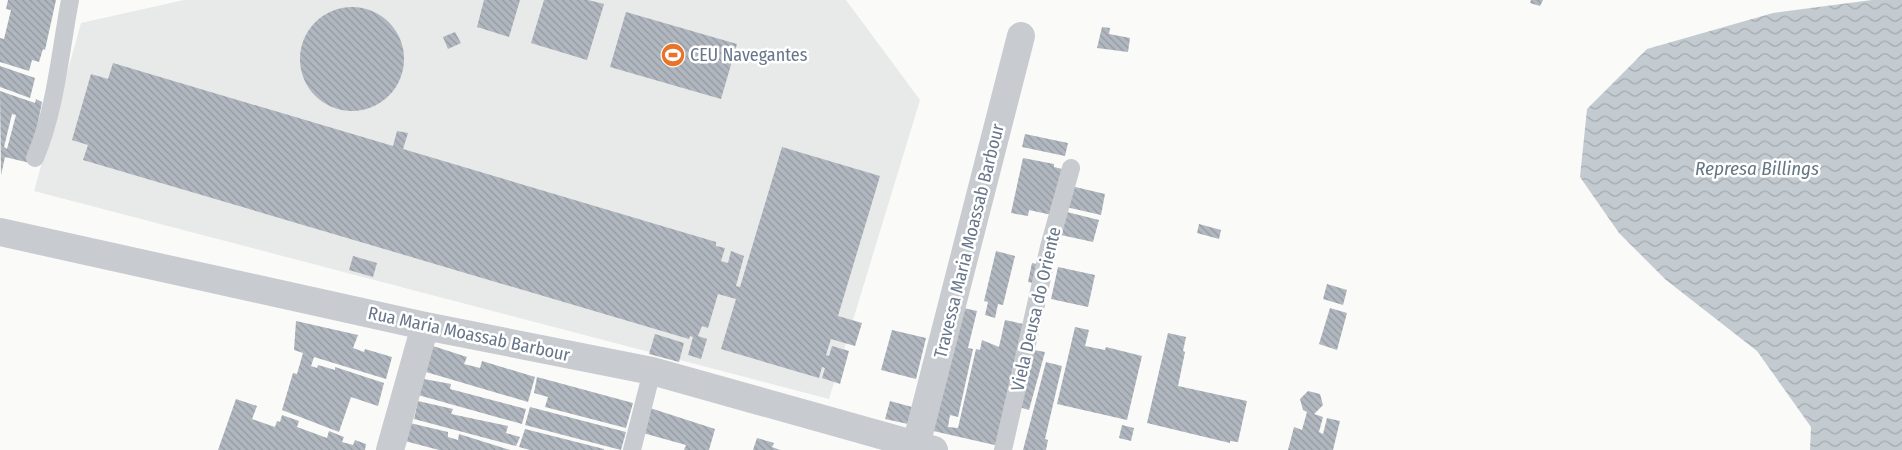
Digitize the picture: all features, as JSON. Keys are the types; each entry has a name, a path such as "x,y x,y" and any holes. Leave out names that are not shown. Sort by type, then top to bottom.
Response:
{"street":[{"name":"Travessa Maria Moassab Barbour","path":"925,448 1021,36"},
{"name":"Rua Maria Moassab Barbour","path":"0,232 425,326 652,371 925,448"},
{"path":"390,450 425,326"}],"lane":[{"path":"35,158 46,132 51,110 70,0"},
{"name":"Viela Deusa do Oriente","path":"1003,450 1049,248 1071,168"},
{"path":"632,450 652,371"}],"shaded area":[{"path":"184,0 846,0 920,100 829,399 34,191 81,23"}],"water":[{"name":"Represa Billings","path":"1872,0 1902,0 1902,450 1810,450 1811,427 1757,351 1666,280 1619,233 1580,177 1587,109 1647,49 1773,13"}],"building":[{"path":"8,0 56,0 45,50 43,49 39,62 32,60 29,71 0,62 0,38 4,39 11,10 6,9"},
{"path":"484,0 520,0 509,37 477,27"},
{"path":"544,0 588,0 604,4 587,60 531,43"},
{"path":"1531,0 1543,0 1540,6 1530,3"},
{"path":"352,7 372,11 389,22 400,39 404,59 400,79 389,96 372,107 352,111 332,107 315,96 304,79 300,59 304,39 315,22 332,11"},
{"name":"CEU Navegantes","path":"626,12 737,44 721,99 610,67"},
{"path":"1102,27 1110,28 1109,34 1130,38 1128,52 1097,48"},
{"path":"455,32 461,43 448,49 443,37"},
{"path":"113,63 393,146 397,131 408,133 403,149 716,242 716,246 725,248 721,261 728,263 731,251 744,256 736,286 740,287 782,147 880,176 838,316 862,323 855,346 831,339 826,355 829,356 832,346 849,351 840,384 822,378 825,368 822,367 819,378 721,349 736,299 718,294 708,328 702,326 698,336 707,339 701,359 688,355 693,337 690,336 689,339 83,160 88,145 72,140 91,74 108,79"},
{"path":"0,66 35,78 30,98 0,87"},
{"path":"0,91 35,103 36,99 42,102 30,163 5,157 1,175","holes":["12,114 16,115 7,149 4,147"]},
{"path":"1025,134 1068,143 1065,156 1022,147"},
{"path":"1023,158 1054,164 1054,167 1062,169 1052,215 1029,210 1028,216 1011,213"},
{"path":"1071,186 1105,194 1101,215 1066,207"},
{"path":"1067,212 1099,220 1093,242 1061,235"},
{"path":"1199,224 1221,230 1219,239 1197,233"},
{"path":"996,251 1015,256 1003,305 998,304 995,318 985,315 988,302 984,301"},
{"path":"353,256 377,263 373,277 349,270"},
{"path":"1032,263 1041,265 1037,284 1028,282"},
{"path":"1058,267 1095,275 1088,307 1051,299"},
{"path":"1327,284 1347,290 1343,305 1323,299"},
{"path":"959,307 977,311 968,348 973,349 958,417 950,415 948,427 958,428 976,349 980,350 982,340 999,347 1005,320 1028,325 999,446 929,430"},
{"path":"1330,308 1347,313 1337,350 1319,344"},
{"path":"296,321 358,335 353,348 364,352 365,349 392,357 386,379 314,357 311,366 317,368 318,365 335,370 335,367 384,383 378,406 351,397 339,432 282,410 293,373 297,374 303,353 294,350"},
{"path":"1075,327 1089,330 1085,346 1105,350 1106,347 1142,356 1127,420 1057,404"},
{"path":"892,330 926,338 916,379 881,370"},
{"path":"1168,333 1186,337 1178,386 1247,401 1238,442 1230,441 1230,443 1147,423"},
{"path":"655,334 684,343 679,362 649,354"},
{"path":"433,346 467,357 464,364 480,368 482,361 535,377 528,402 426,372"},
{"path":"1034,350 1045,352 1029,410 1019,407"},
{"path":"1046,362 1062,366 1045,439 1048,440 1046,450 1023,450"},
{"path":"537,377 633,403 626,428 545,407 548,397 534,393"},
{"path":"424,379 451,384 450,389 526,409 522,424 418,395"},
{"path":"1308,391 1320,394 1323,405 1314,414 1323,417 1319,432 1323,434 1327,418 1340,421 1333,450 1288,450 1294,427 1302,430 1307,412 1303,410 1300,399"},
{"path":"236,399 257,406 252,419 275,427 277,421 280,422 282,415 299,421 297,427 327,438 329,431 344,437 342,442 353,445 355,440 366,444 365,450 218,450"},
{"path":"418,401 453,409 451,414 508,426 506,433 520,437 516,446 414,419"},
{"path":"890,401 912,407 908,424 885,419"},
{"path":"530,407 626,432 621,450 525,425"},
{"path":"650,408 715,429 709,450 684,450 686,445 643,433"},
{"path":"410,423 448,432 448,437 458,440 459,434 510,450 439,450 405,441"},
{"path":"1122,425 1134,428 1131,441 1119,438"},
{"path":"525,429 604,450 530,450 519,447"},
{"path":"757,438 774,443 772,447 780,450 753,450"}],"place":[{"name":"CEU Navegantes","path":"673,55"}]}
